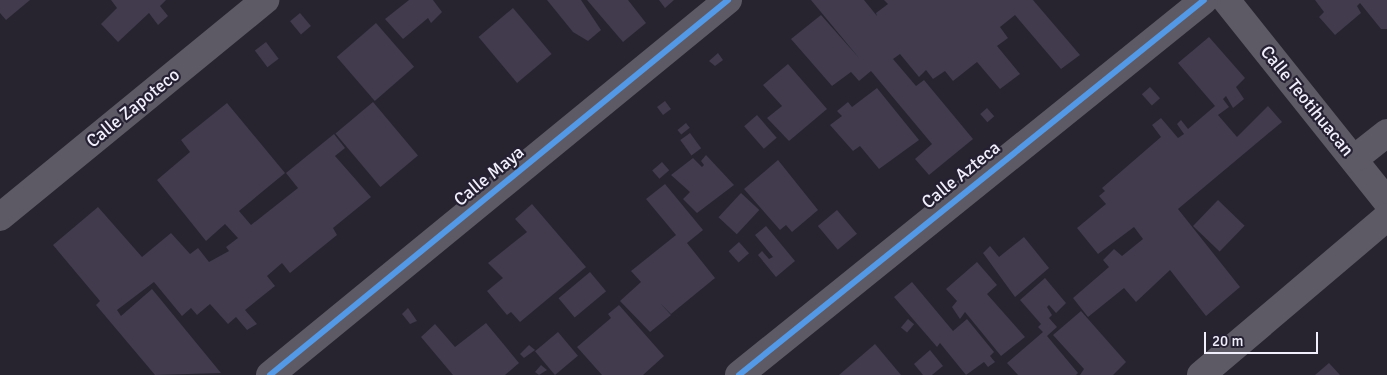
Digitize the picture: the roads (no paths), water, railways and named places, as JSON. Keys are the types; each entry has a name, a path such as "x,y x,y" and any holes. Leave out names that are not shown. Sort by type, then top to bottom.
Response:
{"street":[{"name":"Calle Zapoteco","path":"0,217 265,0"},
{"name":"Calle Maya","path":"270,375 728,0"},
{"name":"Calle Azteca","path":"739,375 1204,0"},
{"name":"Calle Teotihuacan","path":"1226,0 1387,202"},
{"path":"1354,159 1387,133"},
{"path":"1201,375 1387,217"}]}
